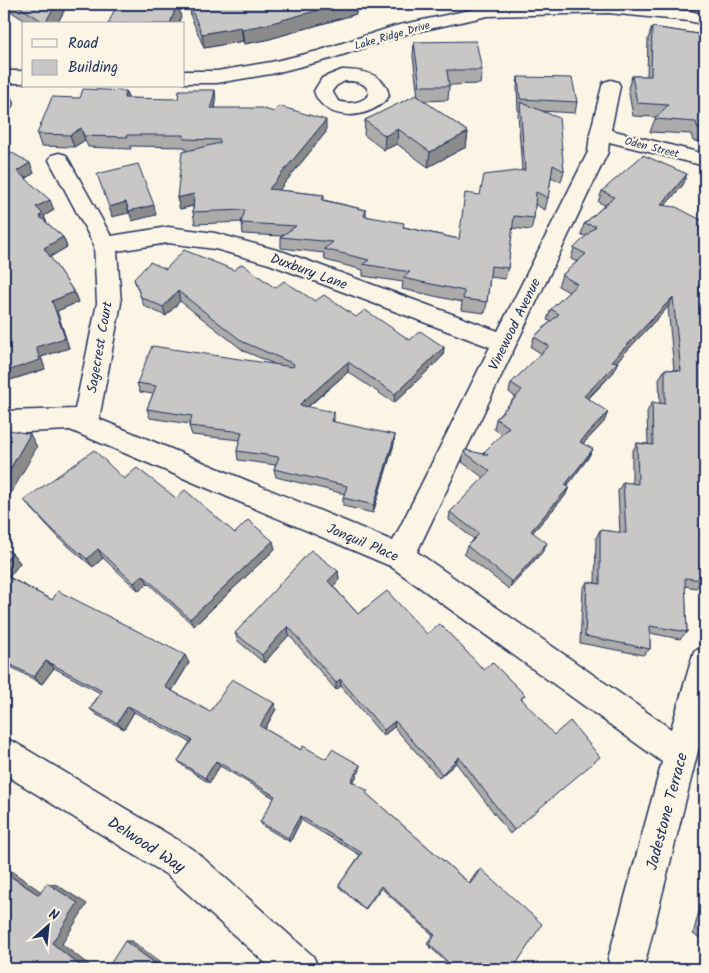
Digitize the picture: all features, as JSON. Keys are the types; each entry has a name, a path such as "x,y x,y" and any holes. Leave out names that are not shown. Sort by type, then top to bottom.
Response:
{"street":[{"name":"Lake Ridge Drive","path":"185,77 217,77 271,68 324,55 402,30 499,7 608,8 703,14"},
{"path":"324,55 342,76"},
{"path":"4,77 22,77"},
{"name":"Vinewood Avenue","path":"400,557 598,152 600,134 611,86"},
{"name":"Oden Street","path":"600,134 705,160"},
{"name":"Sagecrest Court","path":"59,160 105,244 109,303 85,424"},
{"name":"Duxbury Lane","path":"105,244 168,235 215,242 276,258 505,343"},
{"name":"Jonquil Place","path":"4,422 72,419 400,557 681,756"},
{"name":"Jadestone Terrace","path":"627,959 705,662"},
{"name":"Delwood Way","path":"4,755 180,862 300,969"}],"building":[{"path":"15,4 56,4 46,22"},
{"path":"117,4 177,4 171,22 109,22"},
{"path":"189,4 341,4 264,25 202,34"},
{"path":"652,27 705,35 705,129 698,129 696,122 655,119 668,105 637,103 632,76 651,76"},
{"path":"476,41 482,70 447,70 449,86 420,86 414,42"},
{"path":"518,77 572,78 577,102 520,99"},
{"path":"83,89 126,91 124,98 178,99 179,90 215,90 211,108 261,108 274,112 279,106 326,120 269,189 324,195 322,200 366,210 364,216 404,223 403,227 459,239 465,193 480,195 484,175 525,170 520,102 559,118 564,171 553,165 548,198 536,192 534,218 514,216 508,268 491,266 487,302 463,299 464,291 403,278 410,272 363,264 369,260 324,249 333,242 280,237 296,226 241,223 245,210 193,212 194,194 177,198 182,152 220,143 220,140 184,139 184,135 84,136 81,128 70,135 37,134 52,97 80,98"},
{"path":"416,95 468,132 430,152 398,129 385,136 365,120"},
{"path":"9,151 30,163 17,171 50,200 36,207 43,214 39,216 63,237 44,248 74,292 52,301 65,338 36,347 40,360 4,372 4,288 10,286 4,279 4,154"},
{"path":"643,155 687,174 661,205 676,207 705,222 705,526 699,525 703,580 685,578 687,632 650,626 650,649 585,636 587,582 600,584 600,530 626,533 623,482 638,484 637,443 653,445 652,402 665,404 665,369 681,371 673,297 612,361 618,362 584,396 608,412 580,442 593,449 565,485 569,487 531,531 547,543 512,582 467,546 479,534 450,512 490,471 464,452 465,450 488,455 484,452 509,427 496,419 522,390 511,383 549,346 534,337 559,314 551,309 577,284 562,275 586,254 574,248 596,226 584,224 614,197 602,191"},
{"path":"138,164 154,205 129,211 126,202 109,207 97,174"},
{"path":"184,250 234,270 242,264 275,288 284,281 315,301 324,295 356,317 365,310 410,340 420,331 444,347 395,394 348,362 299,405 334,412 331,421 395,435 374,505 343,498 347,486 274,469 279,457 237,451 242,432 189,426 192,416 147,409 156,386 137,383 152,346 293,367 294,364 243,342 178,291 163,307 141,297 134,279 150,262 166,269"},
{"path":"4,429 30,434 4,480"},
{"path":"94,450 124,479 137,468 176,498 185,490 235,533 248,520 273,541 190,619 143,575 134,583 98,549 87,559 55,532 24,500"},
{"path":"4,549 12,553 4,564"},
{"path":"311,550 338,571 328,581 358,614 387,591 427,634 440,624 484,670 492,662 525,695 521,698 554,735 570,721 600,757 514,830 459,757 442,774 395,721 384,730 340,679 336,683 288,626 262,655 235,633"},
{"path":"4,575 52,600 58,591 185,655 165,687 210,712 232,679 274,703 260,726 301,750 303,746 326,759 332,749 360,765 351,781 368,791 366,793 470,884 481,869 542,924 513,969 448,969 451,965 429,944 435,935 381,886 365,909 339,885 362,853 300,816 288,838 260,822 275,796 216,761 205,778 178,761 192,740 128,706 117,723 90,709 102,691 46,661 34,677 4,661"},
{"path":"4,872 39,895 47,883 78,903 52,943 84,969 4,969"},
{"path":"125,941 160,967 158,969 107,969"}]}
